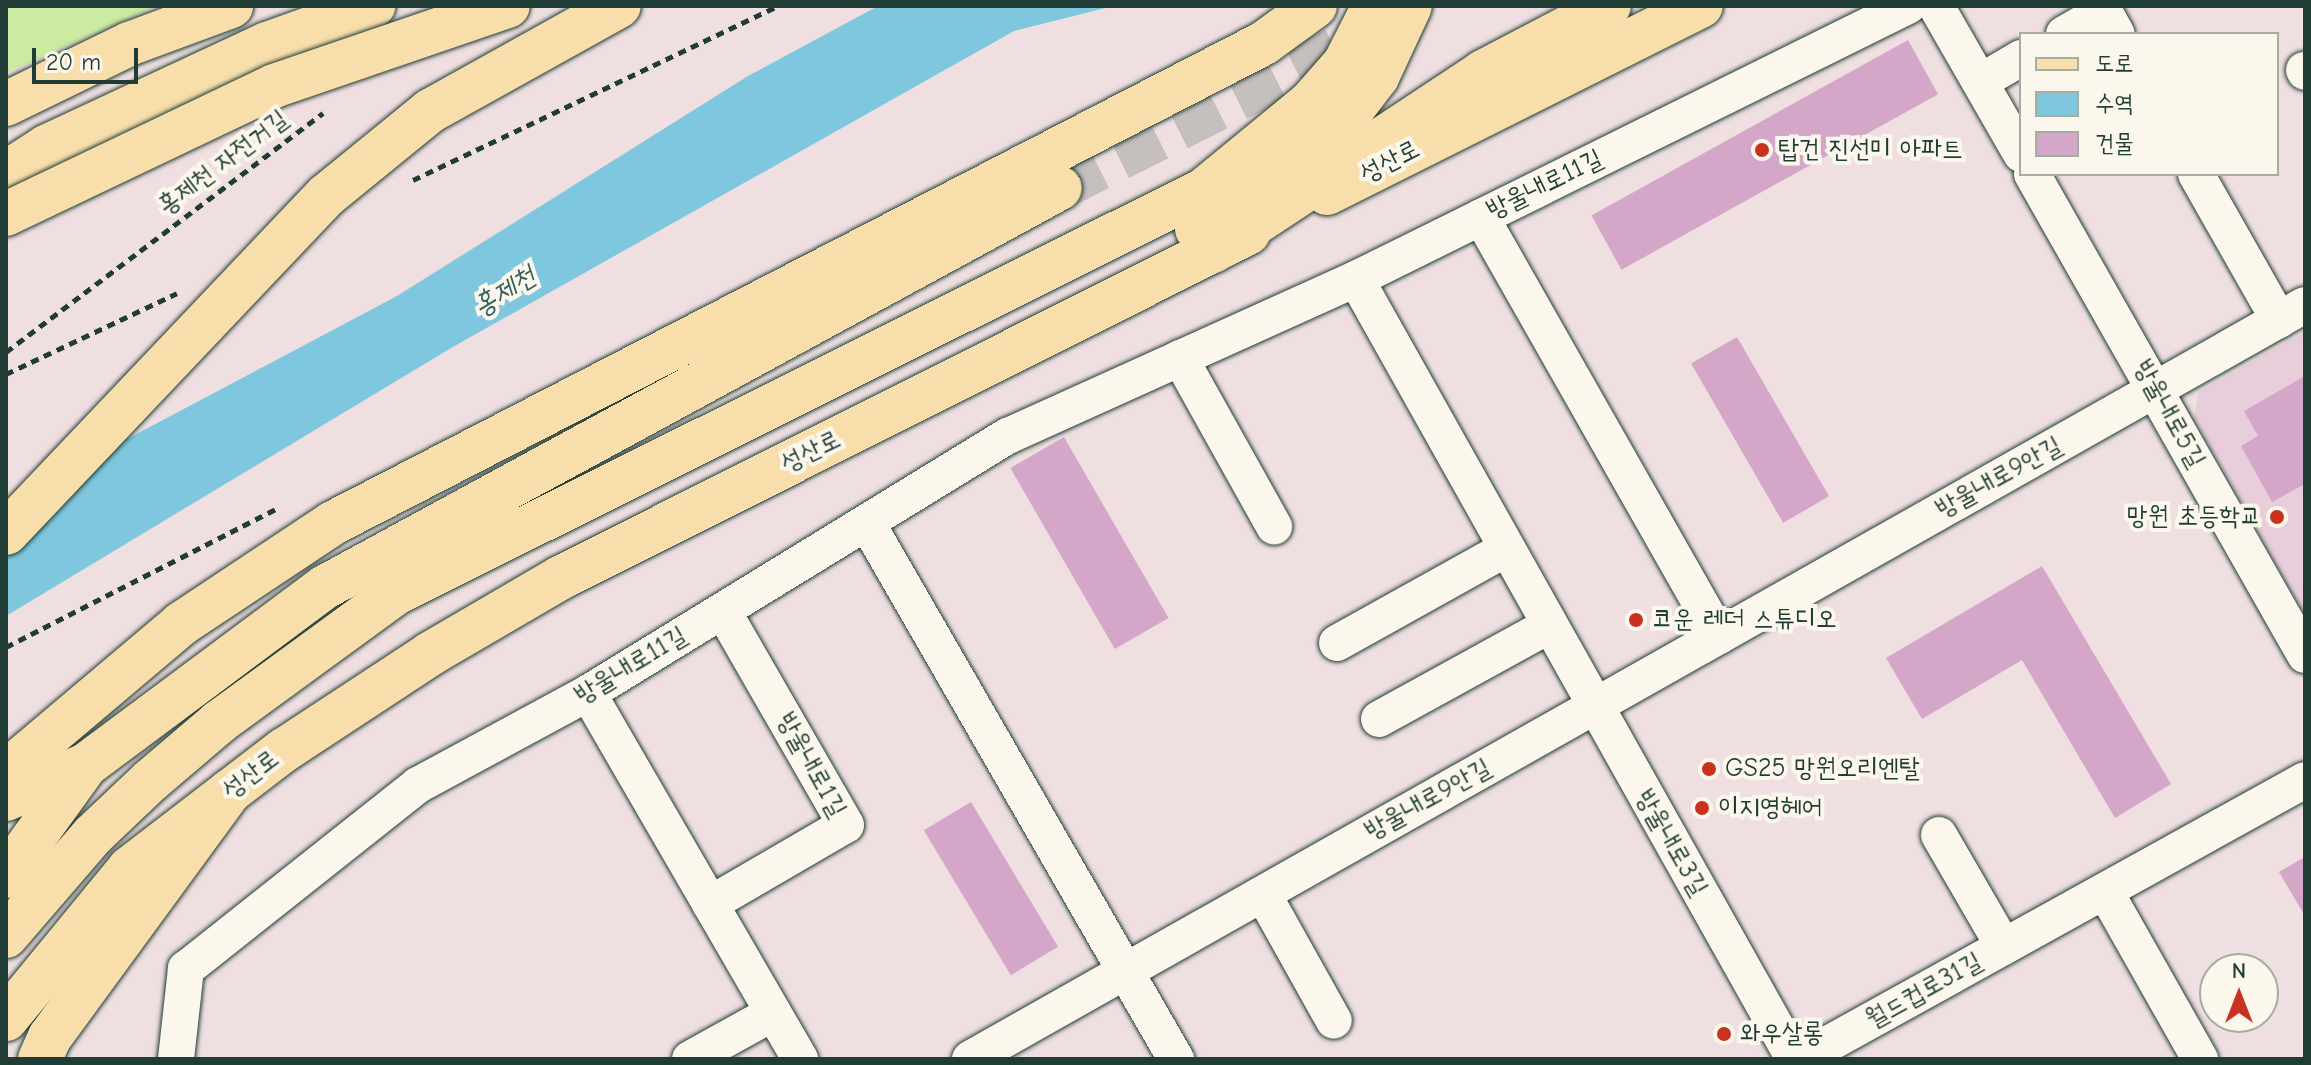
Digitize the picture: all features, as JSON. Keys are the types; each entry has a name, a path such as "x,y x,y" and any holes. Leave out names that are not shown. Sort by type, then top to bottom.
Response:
{"main road":[{"path":"6,104 129,44 231,6"},
{"path":"6,173 46,147 267,44 373,6"},
{"path":"6,214 274,86 508,6"},
{"path":"6,533 327,195 430,111 619,6"},
{"path":"6,772 181,624 333,523 1264,43 1315,6"},
{"path":"6,936 93,835 150,781 219,722 396,593 1204,190 1310,103 1345,63 1374,6"},
{"path":"969,375 1278,177 1355,106 1377,77 1410,6"},
{"path":"1213,251 1483,72 1609,6"},
{"name":"성산로","path":"6,1019 130,868 230,791 430,654 560,578 1701,6"},
{"path":"6,799 86,765 325,587 1060,188"},
{"path":"6,876 86,765"},
{"path":"40,1059 50,1037 230,791"}],"street":[{"name":"방울내로11길","path":"176,1059 186,969 418,785 588,693 1008,436 1356,279 1908,6"},
{"path":"1936,6 2019,150"},
{"path":"2067,32 2104,11 2116,32"},
{"path":"1980,82 2019,59"},
{"name":"방울내로5길","path":"2033,176 2305,655"},
{"name":"방울내로9안길","path":"984,1056 1126,971 2292,312 2197,176"},
{"path":"1481,217 1719,636"},
{"name":"방울내로3길","path":"1356,279 1548,626 1794,1059"},
{"path":"1180,358 1274,526"},
{"path":"867,523 1176,1059"},
{"path":"1337,643 1506,549"},
{"name":"방울내로1길","path":"710,904 846,825 723,611"},
{"path":"1379,719 1548,626"},
{"path":"588,693 800,1059"},
{"name":"월드컵로31길","path":"1801,1059 2305,780"},
{"name":"월드컵로31길","path":"1939,835 2004,947"},
{"path":"2105,891 2200,1059"},
{"path":"1263,894 1334,1021"},
{"path":"690,1059 773,1013"}],"path":[{"name":"홍제천 자전거길","path":"6,352 335,104"}],"shaded area":[{"name":"망원 초등학교","path":"2305,332 2305,615 2194,418 2199,392"}],"green space":[{"path":"6,6 157,6 6,73"}],"water":[{"name":"홍제천","path":"878,6 1113,6 1014,31 451,348 6,616 6,503 397,296 748,76"}],"building":[{"name":"탑건 진선미 아파트","path":"1908,40 1938,94 1621,270 1591,216"},
{"path":"1737,337 1829,496 1783,523 1691,364"},
{"path":"2305,376 2305,484 2272,502 2241,446 2258,436 2244,411"},
{"path":"1064,437 1168,618 1115,649 1010,468"},
{"path":"2042,566 2171,784 2115,818 2022,660 1922,719 1886,658"},
{"path":"971,802 1058,947 1011,975 924,830"},
{"path":"2305,857 2305,916 2279,872"}],"tunnel":[{"path":"1060,188 1376,29"}],"place":[{"name":"탑건 진선미 아파트","path":"1762,150"},
{"name":"망원 초등학교","path":"2277,517"},
{"name":"코운 레더 스튜디오","path":"1636,620"},
{"name":"GS25 망원오리엔탈","path":"1709,769"},
{"name":"이지영헤어","path":"1702,808"},
{"name":"와우살롱","path":"1724,1034"}]}
